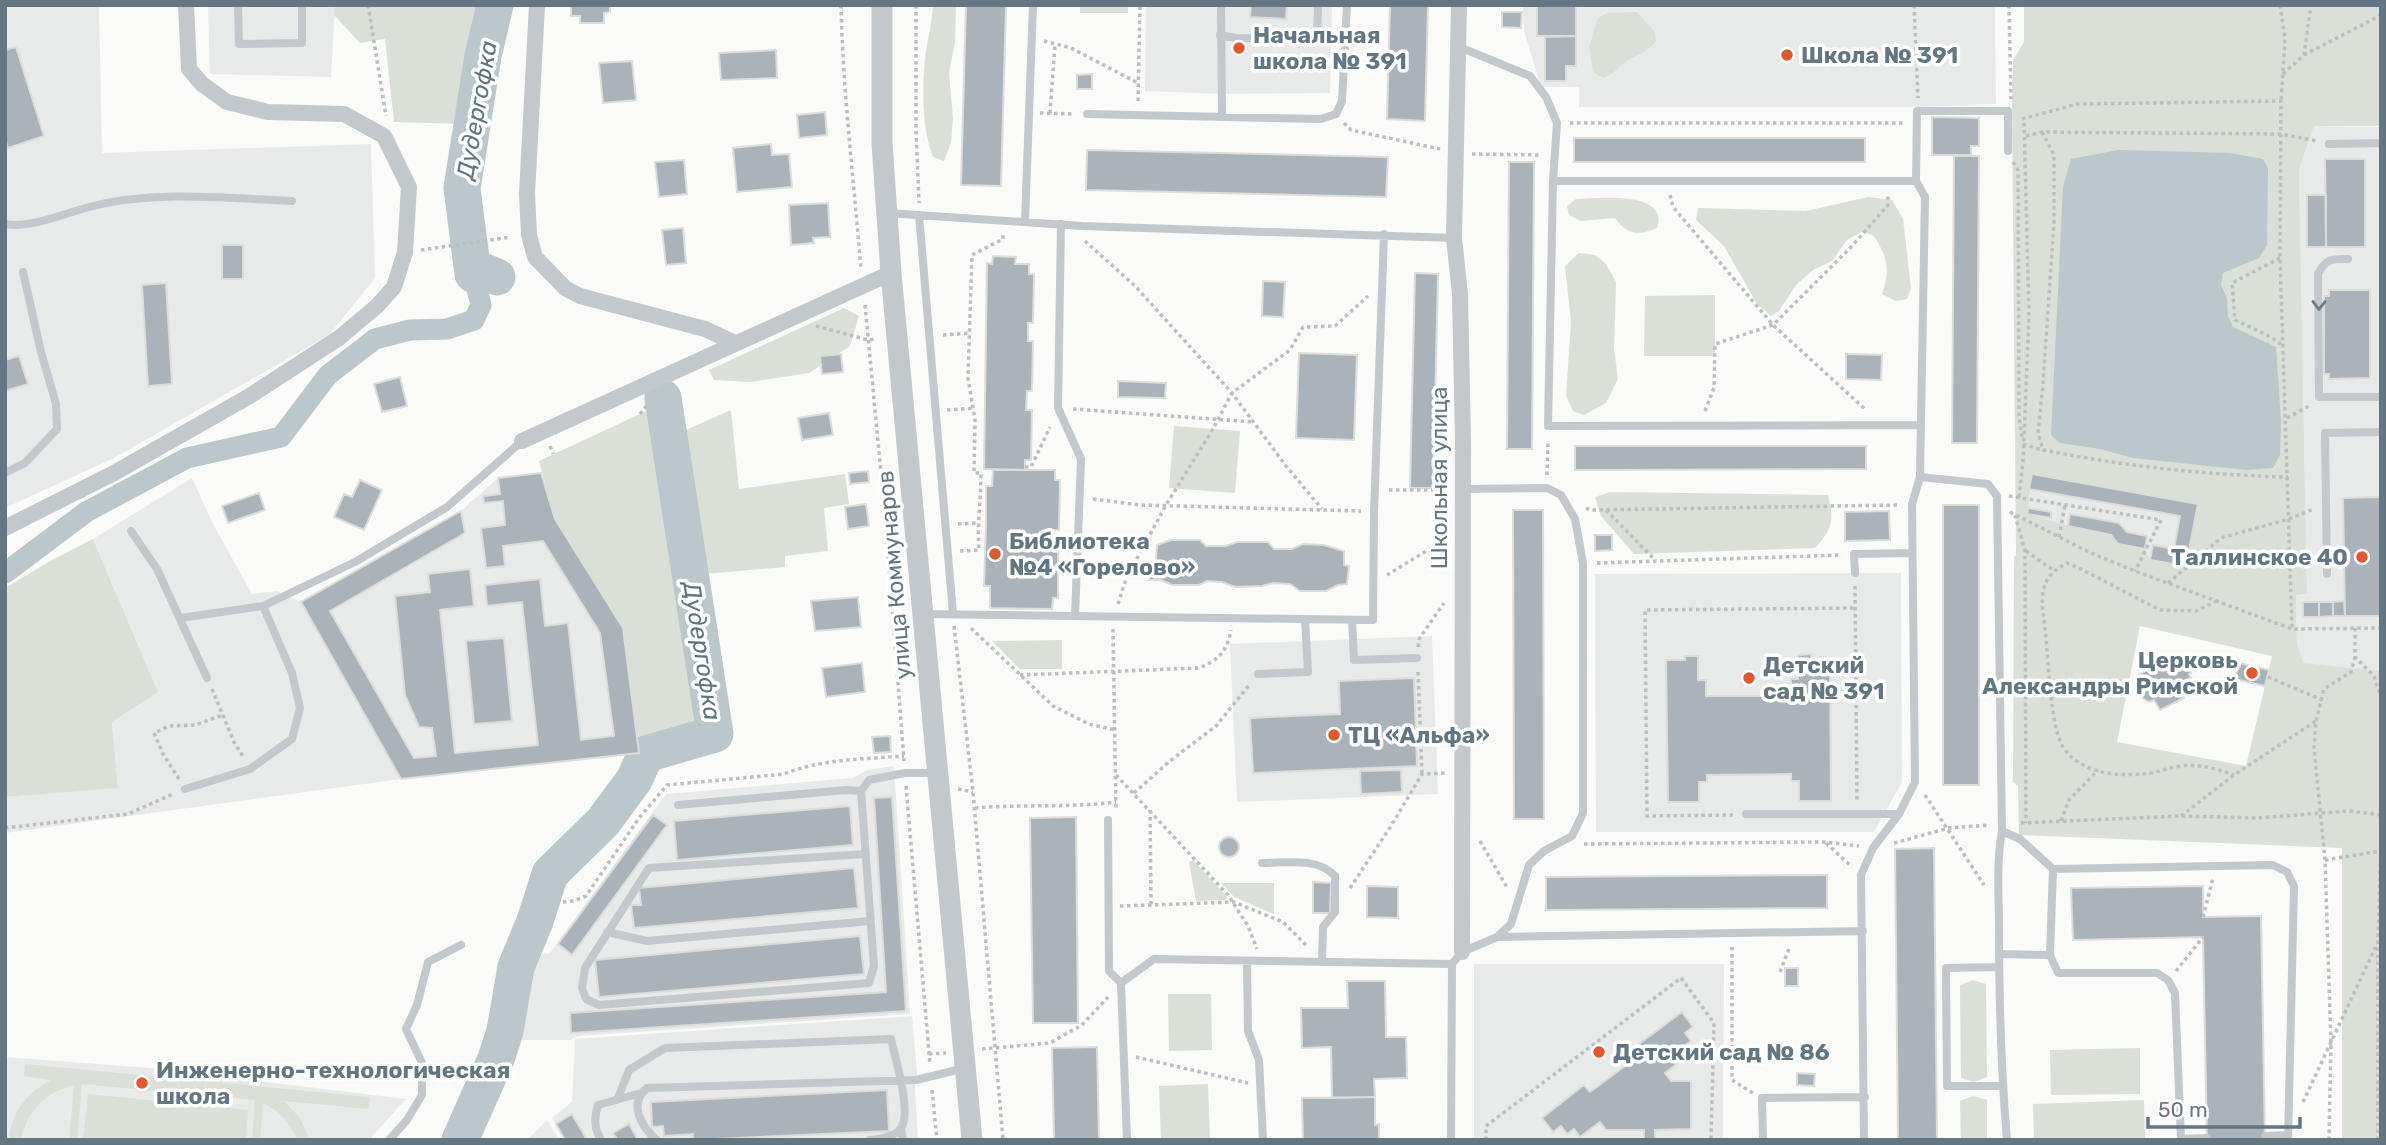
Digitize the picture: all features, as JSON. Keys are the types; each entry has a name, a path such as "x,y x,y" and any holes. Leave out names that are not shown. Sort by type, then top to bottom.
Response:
{"street":[{"path":"5,528 114,473 248,397 339,338 377,306 394,286 405,252 409,187 384,136 344,114 268,112 227,102 202,84 189,69 187,5"},
{"path":"537,5 527,194 529,235 535,257 555,278 580,296 705,329 735,343"},
{"name":"улица Коммунаров","path":"882,5 882,143 891,274 939,773 958,1060 972,1140"},
{"name":"Школьная улица","path":"1457,958 1462,773 1461,578 1464,489 1460,294 1454,238 1459,5"},
{"path":"522,441 891,274"}],"lane":[{"path":"238,5 239,44 302,43 302,5"},
{"path":"1025,221 1033,5"},
{"path":"1221,5 1222,116"},
{"path":"1220,35 1236,38 1317,39 1318,5"},
{"path":"1087,114 1321,119 1336,114 1342,101 1347,5"},
{"path":"1457,46 1530,76 1546,97 1557,123 1557,155 1553,181 1548,426 1921,425"},
{"path":"1864,1140 1861,875 1874,848 1899,814 1915,782 1912,505 1920,477 1925,197 1916,181 1917,111 2008,111 2008,151"},
{"path":"2329,144 2381,143"},
{"path":"1553,181 1916,181"},
{"path":"5,224 29,223 99,204 171,196 292,201"},
{"path":"887,213 1082,226 1454,238"},
{"path":"919,215 935,411 956,615"},
{"path":"1061,224 1058,408 1081,459 1075,616"},
{"path":"925,614 1373,620 1384,234"},
{"path":"2348,259 2332,259 2323,264 2318,274 2319,397 2381,397"},
{"path":"5,473 25,463 57,429 57,404 41,352 23,272"},
{"path":"2328,574 2325,433 2381,432"},
{"path":"181,618 263,606 355,562 447,507 522,441"},
{"path":"1920,477 1987,484 1997,495 2002,827 1998,849 1999,967 2007,1140"},
{"path":"1121,983 1154,959 1247,962 1457,958 1497,937 1511,924 1529,865 1544,850 1572,836 1583,813 1583,563 1575,519 1561,495 1547,488 1464,489"},
{"path":"131,531 157,569 207,678"},
{"path":"1855,573 1854,554 1912,553"},
{"path":"185,789 250,769 292,739 300,708 292,673 263,606"},
{"path":"1258,674 1308,672 1306,619"},
{"path":"1352,620 1354,660 1417,658"},
{"path":"865,854 649,868 585,968 582,988 586,999 599,1005 869,983 874,966 861,791 869,780 905,773 939,773"},
{"path":"678,805 846,790 861,791"},
{"path":"1746,814 1899,814"},
{"path":"1108,820 1109,971 1121,983 1127,1140"},
{"path":"2002,827 2020,839 2053,869 2273,865 2287,872 2294,886 2288,1137 2265,1136"},
{"path":"1262,863 1310,863 1329,869 1335,876 1335,912 1323,927 1322,961"},
{"path":"2053,869 2050,956 2058,973 2157,973 2168,980 2175,993 2181,1139 2207,1138"},
{"path":"607,932 647,941 870,921"},
{"path":"1497,937 1863,931"},
{"path":"389,1140 407,1120 422,1096 422,1063 406,1029 417,1005 428,962 461,945"},
{"path":"1999,954 2050,956"},
{"path":"1451,1140 1457,958"},
{"path":"1247,962 1248,1031 1259,1060 1263,1140"},
{"path":"1999,967 1946,968 1947,1086 2003,1086"},
{"path":"618,1098 629,1070 665,1048 891,1039 905,1115 901,1129 903,1140"},
{"path":"657,1140 649,1134 638,1115 638,1099 646,1088 931,1077 958,1060"},
{"path":"601,1140 596,1131 595,1116 598,1105 641,1093"},
{"path":"1763,1140 1762,1098 1865,1097"},
{"path":"870,1140 890,1137 901,1129"}],"path":[{"path":"368,5 386,116 384,136"},
{"path":"841,5 842,64 885,515 937,1140"},
{"path":"916,5 919,215"},
{"path":"1138,114 1140,5"},
{"path":"1914,5 1917,111"},
{"path":"2008,111 2011,99 2010,5"},
{"path":"2280,5 2285,40 2281,75 2280,258 2292,629"},
{"path":"2304,55 2311,5"},
{"path":"2281,75 2304,55 2381,15"},
{"path":"1032,38 1071,48 1138,83"},
{"path":"1050,113 1055,44"},
{"path":"2019,497 2024,445 2029,317 2024,119 2077,104 2281,101"},
{"path":"1030,113 1087,114"},
{"path":"1336,114 1351,130 1444,149 1455,154 1557,155"},
{"path":"1557,123 1917,123"},
{"path":"2026,136 2042,132 2281,134 2329,144"},
{"path":"2042,132 2054,155 2054,221 2038,433 2043,450"},
{"path":"2008,151 2018,170 2019,416 2024,445"},
{"path":"1667,180 1673,208 1773,325 1884,425"},
{"path":"1699,425 1714,388 1715,344 1773,325 1853,246 1888,205 1889,182"},
{"path":"988,469 974,473 973,408 968,378 972,256 1003,239 1003,220"},
{"path":"1082,226 1083,238 1135,286 1232,393 1322,509"},
{"path":"405,252 529,235"},
{"path":"2280,258 2232,283 2235,320 2271,337 2283,346"},
{"path":"1108,820 1116,811 1113,617 1126,579 1232,393 1290,350 1303,327 1335,326 1384,282"},
{"path":"814,325 868,340"},
{"path":"2287,418 2308,407 2319,397"},
{"path":"935,411 973,408"},
{"path":"1025,467 1031,467 1058,408 1255,422"},
{"path":"1547,488 1548,426"},
{"path":"2024,445 2078,457 2188,471 2236,476 2288,477"},
{"path":"979,550 977,523 980,515 981,473"},
{"path":"1375,490 1464,489"},
{"path":"1561,495 1590,510 1912,505"},
{"path":"1997,495 2161,520 2135,571"},
{"path":"1080,498 1140,505 1374,512"},
{"path":"2168,583 2221,538 2290,519 2326,504"},
{"path":"2059,537 2066,505"},
{"path":"1998,507 2135,571 2292,629 2381,628"},
{"path":"1605,509 1656,561"},
{"path":"2014,514 2025,551 2025,823"},
{"path":"1373,584 1463,529"},
{"path":"2025,551 2053,570"},
{"path":"1583,563 1854,554"},
{"path":"2217,601 2196,611 2160,610 2067,563 2053,570 2042,589 2051,690 2064,749 2084,767 2098,770 2125,774 2150,773 2183,766 2206,766 2234,775"},
{"path":"1855,573 1857,813"},
{"path":"1417,658 1419,639 1461,578"},
{"path":"1746,814 1647,816 1645,610 1855,608"},
{"path":"956,615 1053,706 1089,724 1115,730"},
{"path":"956,615 1003,1140"},
{"path":"1020,675 1198,668 1207,665 1225,651 1232,618"},
{"path":"2329,1140 2330,1043 2325,860 2314,748 2316,721 2324,689 2351,672 2355,657 2355,628"},
{"path":"2355,657 2374,676 2381,697"},
{"path":"1134,793 1216,726 1258,674"},
{"path":"2268,677 2322,700"},
{"path":"207,678 234,742 250,769"},
{"path":"1335,894 1349,890 1422,774 1418,682"},
{"path":"2026,690 2051,690"},
{"path":"5,828 128,814 185,789 163,754 154,733 169,726 195,726 223,715"},
{"path":"2181,816 2234,775 2316,721"},
{"path":"2061,821 2069,800 2098,770"},
{"path":"1422,774 1462,773"},
{"path":"1116,775 1234,902 1248,926 1259,961"},
{"path":"1915,782 1949,828 1993,899 1999,899"},
{"path":"966,790 973,792"},
{"path":"974,808 1073,807 1116,802"},
{"path":"1461,809 1518,906"},
{"path":"1150,810 1151,905"},
{"path":"1572,836 1577,844 1824,842 1874,848 1949,828 2002,827 2025,823 2181,816 2256,818 2349,811 2381,815"},
{"path":"2378,1140 2381,841"},
{"path":"1824,842 1861,875"},
{"path":"2325,860 2380,851"},
{"path":"2203,917 2216,866"},
{"path":"1109,906 1234,902 1283,922 1322,961"},
{"path":"1780,972 1795,934"},
{"path":"1732,935 1732,1080 1762,1098"},
{"path":"2168,980 2203,937"},
{"path":"2288,1137 2378,941"},
{"path":"1486,1140 1486,1126 1681,978 1714,1023 1711,1140"},
{"path":"995,1048 1050,1043 1082,1025 1121,983"},
{"path":"929,1054 958,1060"},
{"path":"1124,1055 1261,1086"}],"shaded area":[{"path":"5,5 99,5 102,153 371,144 375,278 329,335 114,458 5,508"},
{"path":"208,5 335,5 331,77 210,74"},
{"path":"335,5 486,5 465,124 394,122 385,39 360,43 334,15"},
{"path":"933,5 956,5 955,43 949,73 953,118 951,143 944,161 933,157 924,109 925,59"},
{"path":"1080,5 1128,5 1128,13 1080,13"},
{"name":"Начальная школа № 391","path":"1146,5 1332,5 1330,93 1222,94 1145,91"},
{"name":"Школа № 391","path":"1523,5 1995,5 1996,104 1918,107 1579,107 1579,87 1541,87 1524,31"},
{"path":"2024,5 2381,5 2381,126 2314,126 2299,170 2307,594 2296,595 2297,644 2303,663 2381,671 2381,1140 2342,1140 2342,848 2019,835 2018,786 2013,782 2016,555 2012,108 2013,60 2024,42","holes":["2032,475 2198,504 2186,566 2150,560 2145,549 2118,544 2111,535 2027,514","2140,626 2272,656 2246,766 2117,742"]},
{"path":"1637,12 1655,32 1656,41 1608,76 1603,78 1593,72 1589,47 1598,18 1607,13"},
{"path":"2314,126 2381,127 2381,671 2297,663 2296,595 2307,594 2299,170"},
{"path":"2118,150 2230,153 2263,159 2268,168 2267,245 2259,258 2223,273 2221,285 2227,298 2228,316 2233,327 2276,347 2281,421 2280,455 2273,468 2246,470 2133,458 2100,449 2060,443 2051,435 2063,187 2071,159"},
{"path":"1868,197 1892,200 1903,219 1911,288 1907,299 1896,301 1882,294 1887,270 1882,249 1873,235 1861,232 1847,240 1832,261 1813,270 1796,285 1779,311 1771,316 1757,304 1724,246 1696,220 1698,208 1806,211"},
{"path":"1615,198 1643,202 1653,207 1658,216 1657,228 1639,233 1624,228 1615,218 1581,221 1569,215 1567,206 1576,199"},
{"path":"1579,253 1595,255 1606,264 1616,282 1614,348 1618,379 1606,403 1584,415 1573,411 1566,396 1571,322 1565,266"},
{"path":"1715,295 1715,356 1644,356 1645,296"},
{"path":"844,308 859,316 850,346 809,373 750,382 714,380 709,370"},
{"path":"655,407 706,732 639,753 623,628 555,519 539,461"},
{"path":"731,410 739,489 845,474 849,504 824,508 828,551 785,556 785,567 692,575 672,436"},
{"path":"1174,426 1240,431 1235,493 1169,488"},
{"path":"541,473 555,519 623,628 639,753 401,779 5,833 5,797 118,787 112,722 158,692 93,539 192,478 213,524 252,594 277,591 301,602 461,511 498,478"},
{"path":"2032,474 2198,504 2186,566 2150,560 2145,549 2118,544 2027,514"},
{"path":"1610,492 1828,495 1831,518 1829,529 1815,548 1634,554 1601,516 1595,497"},
{"path":"93,539 158,692 112,722 118,788 5,797 5,588"},
{"name":"Детский сад № 391","path":"1901,573 1902,782 1874,832 1596,832 1595,574"},
{"path":"1432,636 1438,794 1237,802 1230,644"},
{"path":"1062,640 1062,669 1020,669 992,641"},
{"path":"894,766 910,1014 578,1036 571,1040 520,1040 536,955 550,953 666,794 853,778 867,770"},
{"path":"1193,860 1227,897 1225,900 1196,901 1189,862"},
{"path":"1221,883 1274,883 1274,914 1234,897"},
{"name":"Детский сад № 86","path":"1474,964 1724,964 1723,1140 1474,1140"},
{"path":"1973,980 1986,984 1987,1077 1974,1082 1961,1078 1960,985"},
{"path":"1168,994 1211,994 1212,1050 1169,1051"},
{"path":"912,1016 917,1073 915,1087 918,1140 565,1140 552,1118 572,1102 575,1039"},
{"path":"2140,1048 2140,1094 2051,1095 2050,1050"},
{"name":"Инженерно-технологическая школа","path":"5,1057 151,1068 406,1099 369,1140 5,1140"},
{"path":"25,1064 370,1097 369,1109 284,1101 299,1117 310,1140 298,1140 284,1118 263,1103 260,1140 252,1140 255,1100 82,1084 77,1140 69,1140 74,1085 46,1098 28,1120 21,1140 9,1140 13,1121 22,1104 51,1080 24,1076"},
{"path":"1208,1084 1210,1140 1161,1140 1159,1086"},
{"path":"88,1094 248,1110 246,1140 83,1140"},
{"path":"1973,1096 1987,1100 1987,1140 1961,1140 1960,1101"},
{"path":"2144,1100 2145,1140 2034,1140 2033,1104"},
{"path":"547,1120 559,1140 527,1140"}],"building":[{"path":"571,5 610,5 610,12 604,13 604,23 580,23 580,16 571,16"},
{"path":"966,5 1006,5 1001,186 961,185"},
{"path":"1251,5 1287,5 1286,19 1250,17"},
{"path":"1390,5 1428,5 1425,121 1387,119"},
{"path":"1537,5 1576,5 1576,36 1537,36"},
{"path":"1502,12 1522,12 1521,28 1502,27"},
{"path":"1576,36 1576,66 1566,66 1566,81 1545,81 1545,37"},
{"path":"16,47 44,136 8,148 5,139 5,50"},
{"path":"776,50 777,78 721,80 719,53"},
{"path":"632,61 636,100 603,103 599,63"},
{"path":"1092,74 1092,89 1077,89 1077,75"},
{"path":"825,112 827,135 799,138 797,115"},
{"path":"1932,117 1979,118 1979,146 1971,146 1971,155 1932,155"},
{"path":"1574,138 1865,138 1865,162 1574,162"},
{"path":"771,144 772,155 789,154 792,187 737,192 733,148"},
{"path":"1087,150 1388,157 1386,197 1086,190"},
{"path":"1954,156 1979,156 1977,443 1952,443"},
{"path":"2325,159 2365,159 2365,247 2326,247"},
{"path":"684,160 687,194 659,197 655,162"},
{"path":"1509,162 1534,162 1532,449 1507,449"},
{"path":"2307,195 2326,195 2326,247 2307,247"},
{"path":"828,203 830,237 813,238 814,243 791,245 789,205"},
{"path":"683,228 686,263 666,265 662,230"},
{"path":"222,245 243,245 243,279 222,279"},
{"path":"993,256 1016,257 1015,264 1029,264 1029,274 1034,274 1033,323 1028,323 1028,341 1033,341 1032,391 1027,391 1026,410 1032,410 1031,460 1025,460 1025,470 984,469 987,263 992,264"},
{"path":"1415,273 1438,274 1433,488 1410,488"},
{"path":"1263,281 1285,282 1283,317 1262,316"},
{"path":"166,283 172,384 148,386 142,285"},
{"path":"2329,290 2370,290 2370,378 2329,379 2329,374 2324,374 2324,296 2329,296"},
{"path":"1299,353 1357,355 1354,440 1296,438"},
{"path":"841,354 843,372 822,374 820,356"},
{"path":"1846,354 1882,355 1881,380 1846,379"},
{"path":"19,356 28,384 5,391 5,360"},
{"path":"400,377 407,406 382,412 374,384"},
{"path":"1118,381 1166,383 1165,398 1118,397"},
{"path":"829,413 833,435 802,440 798,418"},
{"path":"1575,446 1866,446 1866,469 1575,470"},
{"path":"993,470 1055,470 1055,480 1060,480 1059,530 1054,530 1054,548 1058,548 1058,598 1053,598 1052,609 990,608 990,586 984,586 986,486 992,486"},
{"path":"868,471 869,482 850,484 849,473"},
{"path":"541,473 555,519 623,628 639,753 401,779 301,602 461,511 465,533 330,611 414,758 436,756 432,728 419,727 405,695 395,596 430,592 428,574 470,569 474,606 440,610 455,753 538,745 522,602 487,606 485,585 540,579 545,626 568,623 581,740 614,736 600,633 543,541 503,546 505,566 486,568 481,528 505,525 503,501 484,503 483,496 500,494 498,478"},
{"path":"2032,474 2198,504 2186,566 2150,560 2153,545 2174,549 2180,516 2029,489"},
{"path":"360,480 382,490 364,530 334,517 344,494 352,497"},
{"path":"259,493 265,510 228,523 222,506"},
{"name":"Таллинское 40","path":"2381,497 2381,616 2345,616 2343,498"},
{"path":"866,504 869,526 848,529 845,507"},
{"path":"1943,505 1979,505 1979,785 1943,785"},
{"path":"2028,508 2051,512 2051,518 2027,514"},
{"path":"1513,510 1543,510 1544,819 1514,819"},
{"path":"1889,511 1890,540 1845,541 1845,512"},
{"path":"2070,514 2119,523 2127,532 2147,536 2145,549 2118,544 2111,535 2068,526"},
{"path":"1595,535 1612,535 1612,550 1595,551"},
{"path":"1171,540 1200,540 1206,546 1268,542 1274,549 1292,549 1303,544 1324,545 1344,551 1344,565 1349,566 1347,584 1326,591 1300,591 1290,584 1235,587 1222,582 1172,585 1161,580 1149,580 1150,563 1156,560 1157,545"},
{"path":"858,597 861,627 815,631 811,601"},
{"path":"2344,601 2345,616 2333,616 2333,602"},
{"path":"2303,602 2319,602 2319,617 2303,617"},
{"path":"2319,602 2333,602 2333,616 2319,617"},
{"path":"504,638 512,721 474,724 466,641"},
{"path":"1811,654 1811,659 1830,659 1831,801 1799,801 1799,781 1791,781 1791,774 1707,775 1707,782 1699,782 1699,802 1668,802 1666,660 1685,660 1685,656 1698,656 1698,680 1706,680 1706,696 1791,696 1791,679 1798,679 1798,655"},
{"path":"2173,655 2178,664 2181,662 2186,665 2191,673 2188,680 2194,689 2183,696 2184,698 2160,710 2154,700 2149,702 2141,697 2140,688 2144,685 2138,675"},
{"path":"862,663 865,692 826,697 822,668"},
{"name":"Церковь Александры Римской","path":"2239,663 2269,670 2265,686 2235,679"},
{"name":"ТЦ «Альфа»","path":"1414,678 1417,766 1253,773 1250,718 1340,714 1339,681"},
{"path":"890,736 891,752 874,753 872,737"},
{"path":"1401,770 1402,792 1361,794 1360,771"},
{"path":"892,797 906,1011 571,1033 570,1013 886,992 874,798"},
{"path":"850,806 853,845 677,860 674,821"},
{"path":"653,815 667,825 572,955 558,944"},
{"path":"1076,817 1078,1023 1033,1023 1030,818"},
{"path":"1229,837 1236,840 1239,847 1236,854 1229,857 1222,854 1219,847 1222,840"},
{"path":"1934,848 1937,1140 1898,1140 1895,849"},
{"path":"854,868 858,908 634,928 631,905 641,905 639,888"},
{"path":"1827,875 1827,908 1546,910 1546,877"},
{"path":"1313,882 1331,883 1330,913 1313,913"},
{"path":"1367,886 1398,887 1398,918 1367,917"},
{"path":"2203,886 2203,917 2261,916 2265,1140 2207,1140 2203,937 2073,940 2071,888"},
{"path":"860,936 864,974 599,997 595,960"},
{"path":"1785,968 1798,968 1798,986 1785,986"},
{"path":"1347,981 1385,981 1386,1037 1406,1037 1407,1078 1374,1079 1375,1097 1332,1098 1331,1047 1302,1048 1301,1008 1348,1008"},
{"path":"1682,1012 1693,1027 1685,1033 1691,1041 1684,1046 1690,1054 1665,1073 1671,1081 1691,1081 1691,1129 1655,1130 1655,1140 1644,1140 1644,1130 1606,1130 1600,1122 1580,1137 1574,1129 1567,1134 1561,1126 1553,1132 1542,1118 1584,1085 1590,1092 1645,1051 1639,1044"},
{"path":"1097,1047 1099,1140 1054,1140 1052,1048"},
{"path":"1797,1073 1815,1074 1814,1086 1797,1085"},
{"path":"887,1090 889,1131 693,1140 693,1134 664,1136 663,1126 652,1127 651,1102"},
{"path":"1375,1097 1375,1125 1379,1124 1379,1140 1303,1140 1302,1098"},
{"path":"572,1114 587,1140 565,1140 556,1124"},
{"path":"629,1124 638,1140 618,1140 613,1133"}],"waterway":[{"name":"Дудергофка","path":"495,5 483,56 462,188 473,274 485,272 497,277"},
{"path":"5,573 86,512 187,458 281,437 328,375 375,339 410,330 447,329 474,320 481,305 473,274"},
{"name":"Дудергофка","path":"460,1140 496,1059 505,1031 516,967 550,874 603,822 634,780 646,754 715,734 663,398"}],"place":[{"name":"Начальная школа № 391","path":"1239,48"},
{"name":"Школа № 391","path":"1787,55"},
{"name":"Библиотека №4 «Горелово»","path":"995,554"},
{"name":"Таллинское 40","path":"2362,557"},
{"name":"Церковь Александры Римской","path":"2252,673"},
{"name":"Детский сад № 391","path":"1749,678"},
{"name":"ТЦ «Альфа»","path":"1334,735"},
{"name":"Детский сад № 86","path":"1599,1052"},
{"name":"Инженерно-технологическая школа","path":"142,1083"}]}
